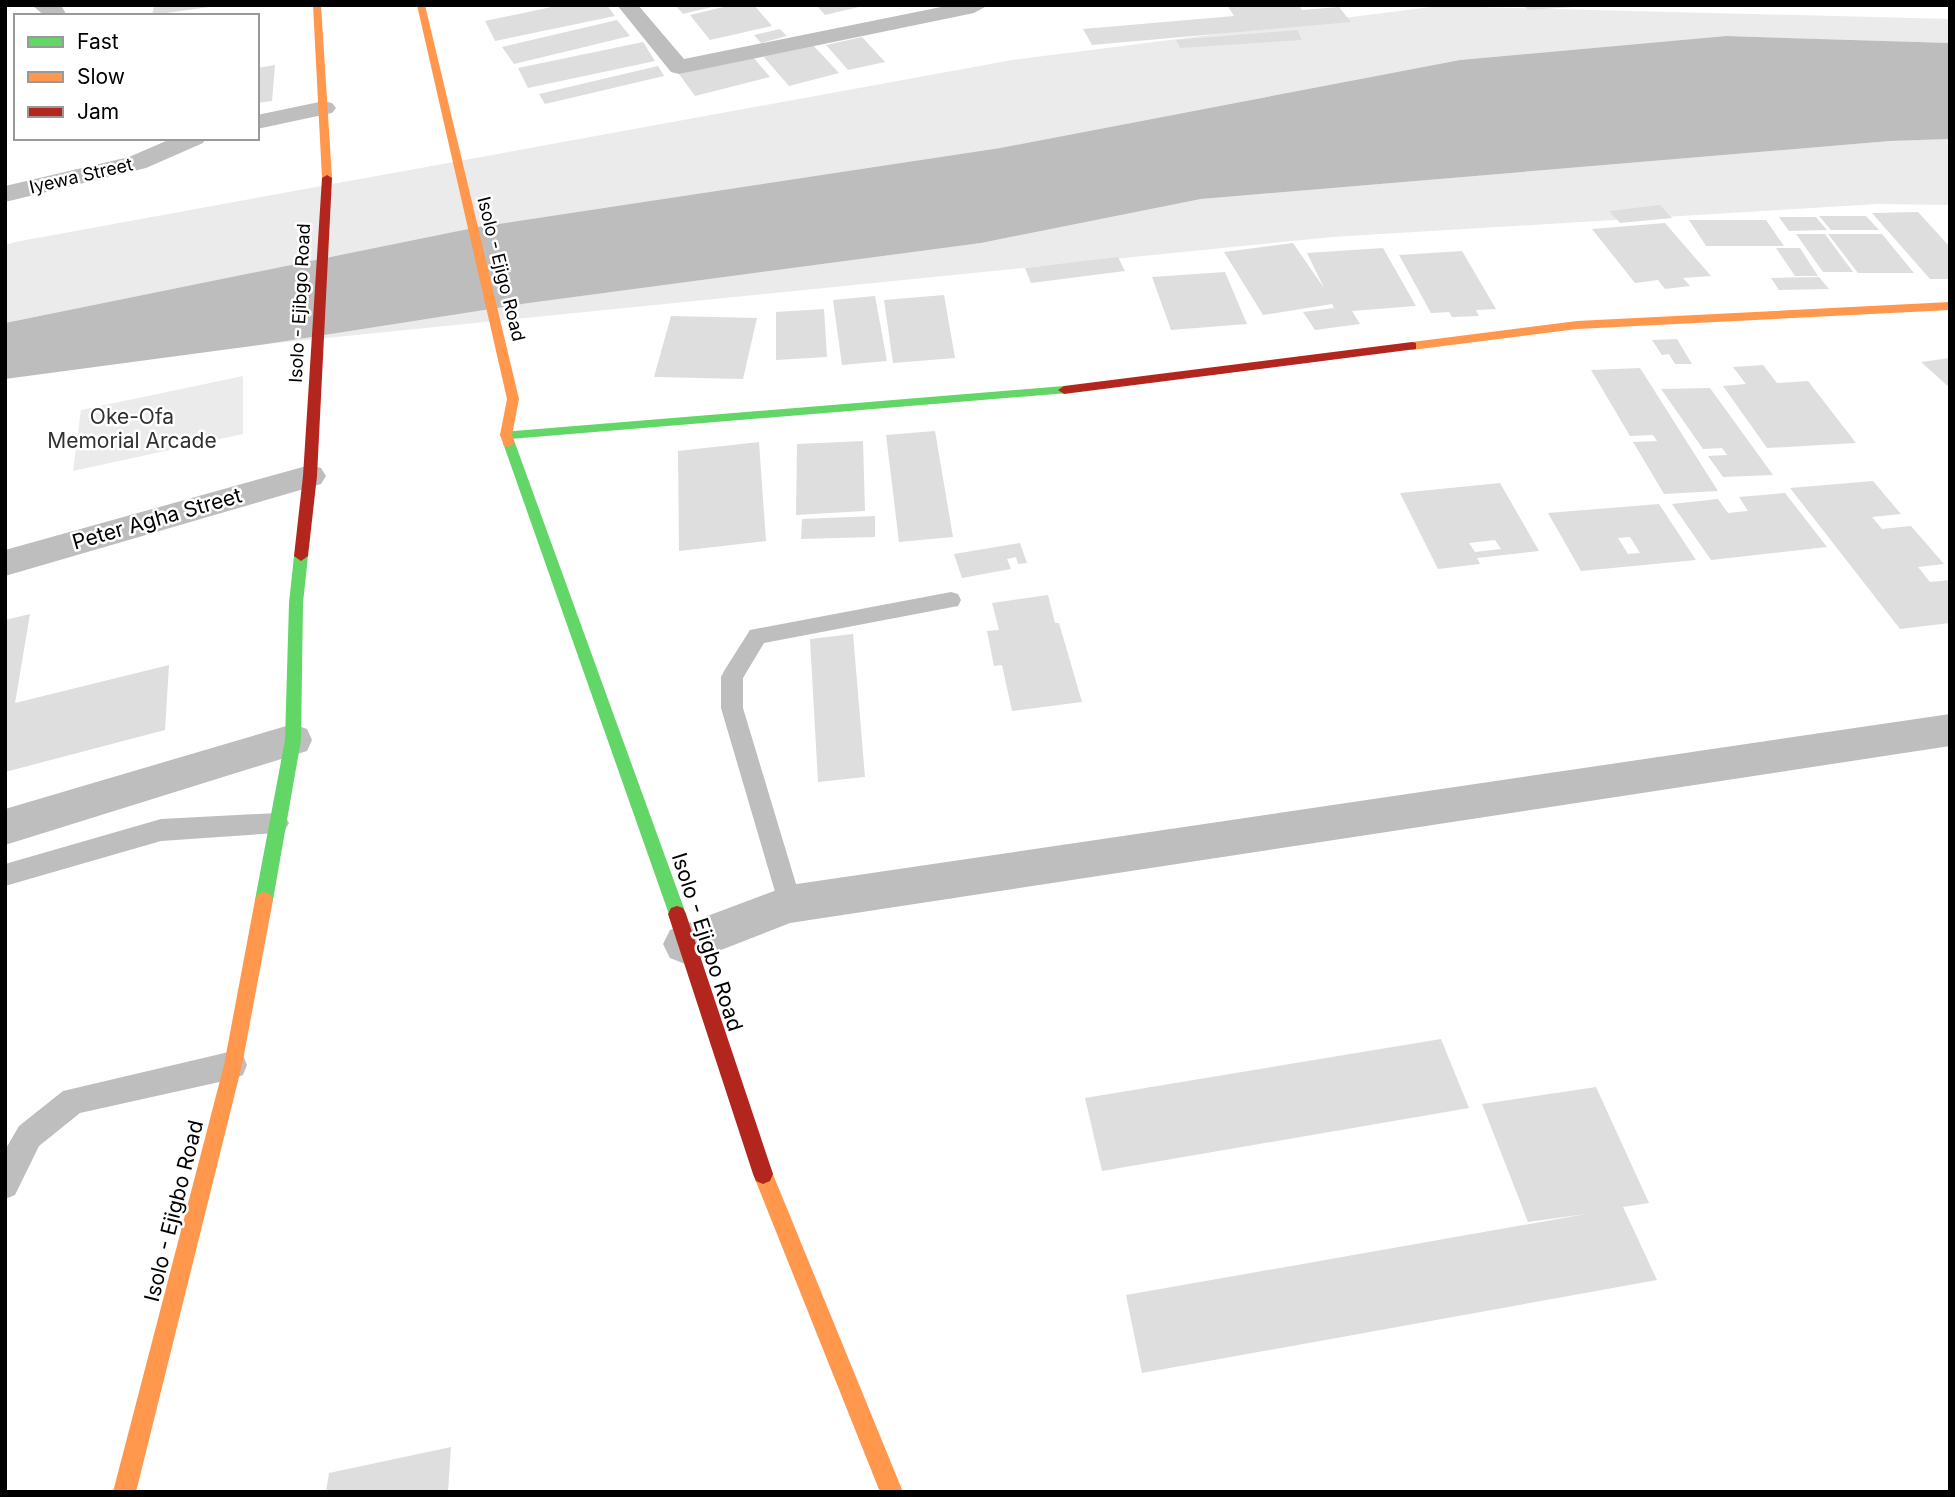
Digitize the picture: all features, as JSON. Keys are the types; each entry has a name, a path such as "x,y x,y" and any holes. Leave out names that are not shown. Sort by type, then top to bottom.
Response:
{"main road":[{"path":"317,5 324,107"},
{"name":"Isolo - Ejigo Road","path":"421,5 452,147 513,399 506,435"},
{"name":"Isolo - Ejibgo Road","path":"311,439 328,169 324,107"},
{"path":"506,435 1072,389 1577,325 1950,306"},
{"name":"Isolo - Ejigbo Road","path":"506,435 608,727 673,900 685,944 757,1160 892,1492"},
{"name":"Isolo - Ejigbo Road","path":"124,1492 233,1066 293,740 296,603 310,475 311,439"}],"street":[{"path":"627,5 679,67 973,6"},
{"path":"259,122 324,107"},
{"name":"Iyewa Street","path":"5,194 186,140"},
{"name":"Peter Agha Street","path":"5,562 310,475"},
{"path":"685,944 790,904 1950,730"},
{"path":"5,827 293,740"}],"lane":[{"path":"790,904 732,708 732,677 757,636 951,600"},
{"path":"5,875 161,830 277,823"},
{"path":"5,1185 9,1171 29,1136 73,1101 233,1066"}],"green space":[{"path":"1439,6 1950,19 1950,43 1726,36 1460,60 1000,148 478,227 5,323 5,245 15,242 1012,60"},
{"path":"1950,139 1950,205 1878,204 1332,237 267,344 529,303 981,243 1201,199 1890,141"},
{"name":"Oke-Ofa Memorial Arcade","path":"243,376 243,434 73,471 81,410"}],"shaded area":[{"path":"1726,36 1950,43 1950,139 1890,141 1201,199 981,243 529,303 267,344 5,379 5,323 478,227 1000,148 1460,60"}],"building":[{"path":"209,5 152,14 154,7"},
{"path":"561,5 607,5 615,16 495,41 485,21"},
{"path":"675,5 716,5 716,6 683,14"},
{"path":"732,5 754,5 772,26 710,40 690,15"},
{"path":"816,5 863,5 863,6 825,15"},
{"path":"1227,5 1299,5 1302,10 1339,7 1351,22 1092,45 1083,29 1234,16"},
{"path":"1523,5 1574,5 1574,7 1528,10"},
{"path":"617,20 630,36 514,64 502,47"},
{"path":"780,29 787,36 761,43 754,35"},
{"path":"1297,30 1302,40 1180,48 1176,40"},
{"path":"862,37 885,62 848,70 826,45"},
{"path":"643,42 655,61 528,88 518,68"},
{"path":"811,43 839,73 789,86 762,55"},
{"path":"753,57 770,77 695,96 679,74"},
{"path":"275,65 272,101 259,103 259,68"},
{"path":"658,66 664,76 545,104 539,94"},
{"path":"1660,205 1672,218 1620,223 1609,211"},
{"path":"1918,212 1950,247 1950,279 1930,279 1872,213"},
{"path":"1819,216 1866,216 1879,230 1831,230"},
{"path":"1779,217 1816,217 1827,230 1789,231"},
{"path":"1689,220 1766,220 1784,246 1706,246"},
{"path":"1665,223 1711,276 1683,278 1690,286 1665,289 1658,280 1635,283 1592,229"},
{"path":"1796,234 1825,234 1853,272 1823,272"},
{"path":"1828,234 1882,234 1914,273 1858,273"},
{"path":"1293,243 1324,288 1307,253 1383,248 1416,306 1352,311 1360,324 1315,330 1303,312 1334,308 1332,304 1263,315 1224,252"},
{"path":"1776,248 1800,248 1818,276 1795,276"},
{"path":"1462,251 1496,309 1476,310 1479,316 1452,317 1449,312 1431,313 1399,255"},
{"path":"1118,257 1125,271 1031,283 1025,268"},
{"path":"1225,272 1247,324 1171,330 1152,277"},
{"path":"1819,277 1829,289 1779,290 1771,278"},
{"path":"944,295 955,358 893,363 884,300"},
{"path":"875,296 887,361 842,365 833,300"},
{"path":"824,309 827,357 776,360 776,312"},
{"path":"671,316 757,318 743,379 654,377"},
{"path":"1677,339 1692,364 1675,364 1669,354 1662,355 1652,340"},
{"path":"1950,358 1950,388 1921,362"},
{"path":"1763,365 1777,383 1808,381 1856,443 1767,448 1723,386 1746,384 1733,367"},
{"path":"1640,368 1718,491 1664,494 1633,442 1657,441 1653,435 1630,436 1591,370"},
{"path":"1710,388 1773,475 1723,477 1708,456 1727,455 1722,448 1703,449 1661,389"},
{"path":"935,431 953,537 899,542 886,435"},
{"path":"863,441 865,511 796,515 797,444"},
{"path":"759,442 766,541 679,551 678,451"},
{"path":"1873,481 1901,514 1872,517 1882,529 1911,526 1944,564 1918,567 1930,582 1950,580 1950,623 1900,629 1790,488"},
{"path":"1500,483 1539,551 1477,558 1480,564 1438,569 1400,493","holes":["1495,540 1501,549 1475,552 1469,543"]},
{"path":"1785,493 1827,547 1711,560 1672,504 1718,499 1728,513 1748,511 1739,497"},
{"path":"1659,504 1696,560 1581,571 1548,513","holes":["1630,537 1640,553 1628,554 1618,538"]},
{"path":"875,516 875,537 801,539 802,519"},
{"path":"1020,543 1027,563 1018,564 1016,557 1007,559 1011,569 962,578 954,554"},
{"path":"1048,595 1082,702 1012,711 1002,665 994,666 987,631 999,630 992,603"},
{"path":"30,614 15,703 169,665 165,730 5,772 5,620"},
{"path":"853,634 865,777 818,782 810,639"},
{"path":"1441,1039 1469,1108 1102,1171 1085,1098"},
{"path":"1596,1087 1649,1203 1623,1207 1657,1280 1142,1373 1126,1295 1586,1214 1528,1222 1482,1104"},
{"path":"451,1447 448,1492 326,1492 329,1473"}],"traffic: fast":[{"path":"506,435 1064,390"},
{"path":"509,443 677,914"},
{"path":"264,900 293,740 296,603 301,556"}],"traffic: slow":[{"path":"317,5 327,178"},
{"path":"421,5 513,399 506,435 509,443"},
{"path":"1412,346 1577,325 1950,306"},
{"path":"124,1492 233,1065 264,900"},
{"path":"763,1174 892,1492"}],"traffic: jam":[{"path":"301,556 310,476 327,178"},
{"path":"1064,390 1412,346"},
{"path":"677,914 763,1174"}]}
